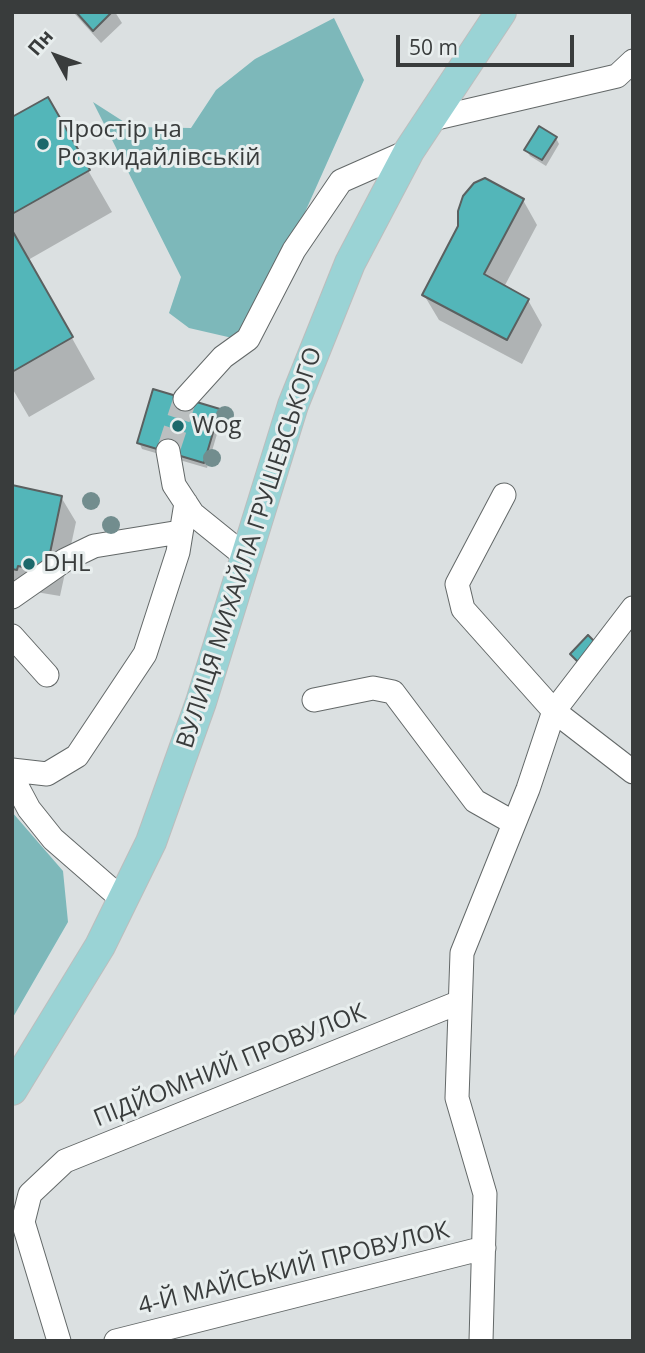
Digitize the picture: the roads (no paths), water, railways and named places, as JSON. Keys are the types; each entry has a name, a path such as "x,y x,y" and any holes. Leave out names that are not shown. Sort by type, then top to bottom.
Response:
{"main road":[{"name":"ВУЛИЦЯ МИХАЙЛА ГРУШЕВСЬКОГО","path":"12,1090 74,993 124,900 174,785 293,405 322,327 350,263 409,151 501,12"}],"street":[{"path":"428,120 617,76 633,61"},
{"path":"185,399 223,357 248,339 294,250 341,181 409,151"},
{"path":"168,452 174,485 193,514 245,556"},
{"path":"505,495 457,584 463,609 554,711 633,772"},
{"path":"12,770 47,774 77,755 145,654 178,552 186,503"},
{"path":"12,597 65,560 94,546 180,532"},
{"path":"481,1341 485,1194 457,1098 462,953 514,823 554,711 625,633 633,608"},
{"path":"12,636 47,675"},
{"path":"314,700 373,688 393,692 475,801 514,823"},
{"path":"12,777 29,809 53,839 124,900"},
{"name":"ПІДЙОМНИЙ ПРОВУЛОК","path":"59,1341 23,1222 30,1194 65,1161 460,1002"},
{"name":"4-Й МАЙСЬКИЙ ПРОВУЛОК","path":"116,1341 484,1248"}],"tunnel":[{"path":"168,451 185,399"}],"place":[{"name":"Простір на Розкидайлівській","path":"43,144"},
{"name":"Wog","path":"178,426"},
{"name":"DHL","path":"29,564"}]}
